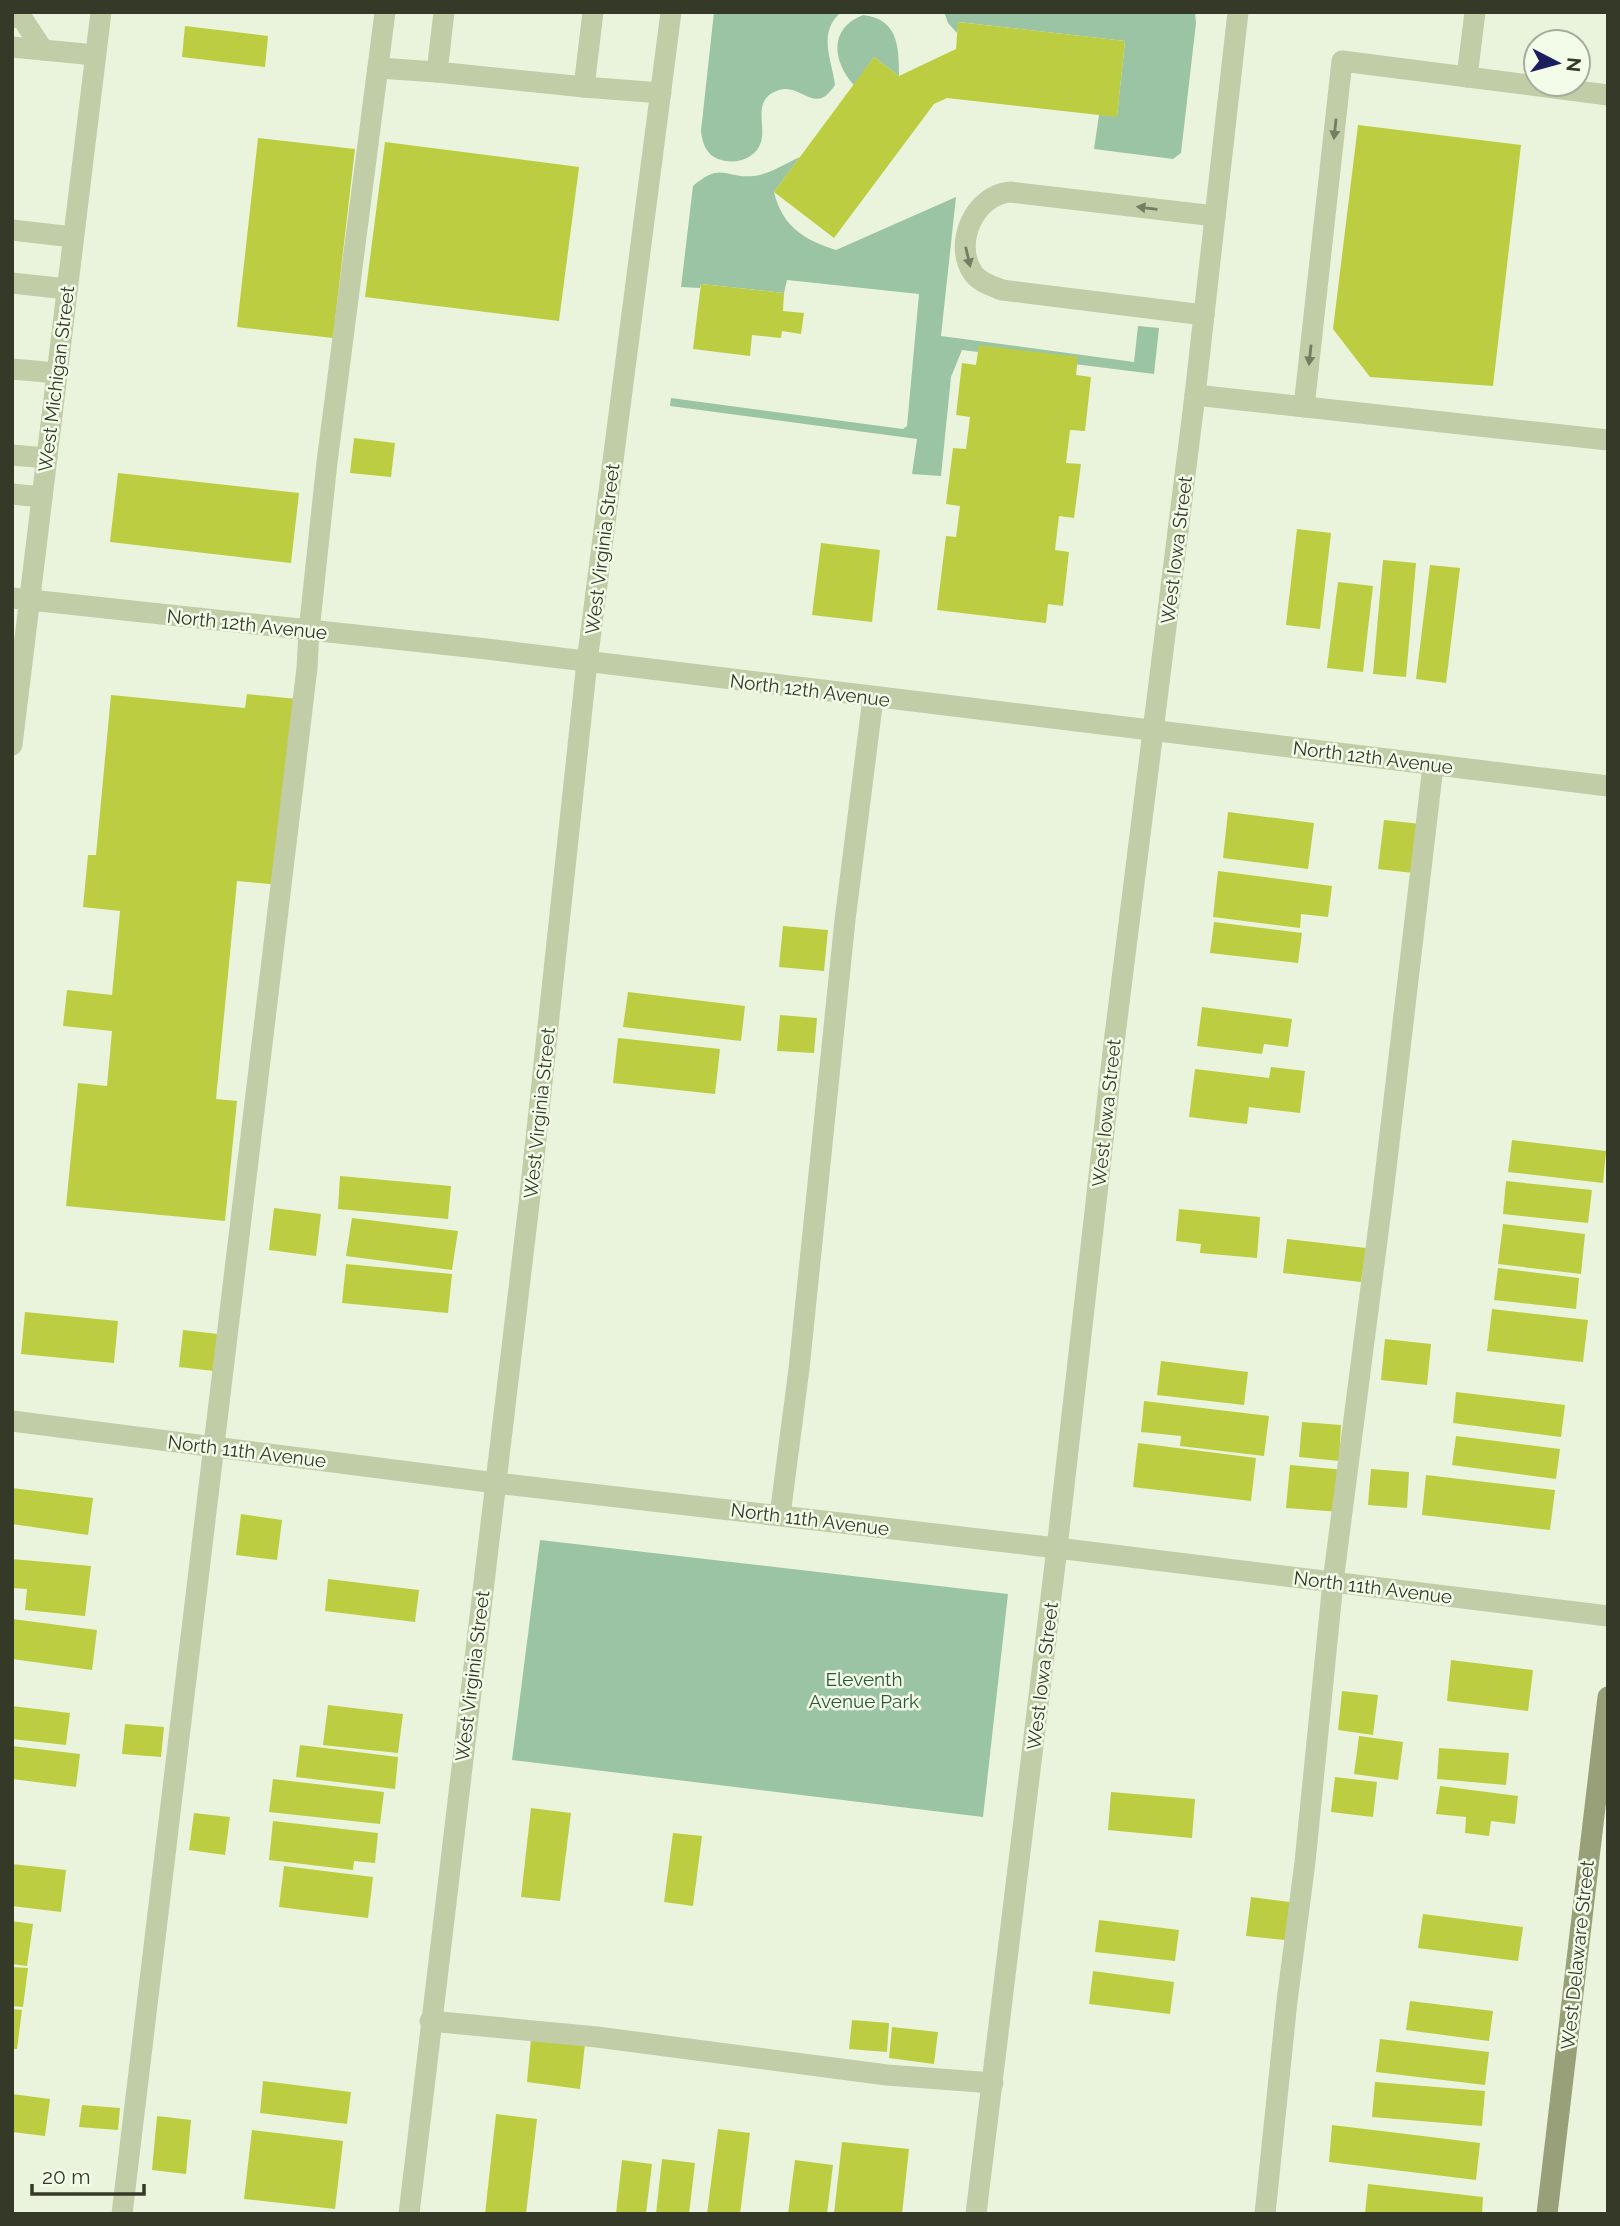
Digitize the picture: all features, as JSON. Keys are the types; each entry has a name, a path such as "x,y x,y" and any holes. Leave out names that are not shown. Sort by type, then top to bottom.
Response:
{"main road":[{"name":"West Delaware Street","path":"1547,2214 1608,1697"}],"street":[{"name":"West Michigan Street","path":"12,745 22,599 42,497 101,12"},
{"path":"122,2214 306,681 327,462 385,12"},
{"path":"437,72 444,12"},
{"path":"584,87 593,12"},
{"name":"West Virginia Street","path":"409,2214 530,1190 587,662 671,12"},
{"name":"West Iowa Street","path":"976,2214 1057,1548 1114,1043 1195,395 1238,12"},
{"path":"1467,77 1475,12"},
{"path":"12,17 22,18 43,50"},
{"path":"12,47 95,55"},
{"path":"1304,407 1342,61 1608,95"},
{"path":"378,68 661,93"},
{"path":"1204,315 1002,290 974,275 966,257 965,235 987,200 999,193 1010,192 1215,216"},
{"path":"12,230 73,237"},
{"path":"12,283 67,289"},
{"path":"12,369 57,373"},
{"path":"1195,395 1608,440"},
{"path":"12,455 47,458"},
{"path":"12,494 42,497"},
{"name":"North 12th Avenue","path":"22,599 587,662 1608,786"},
{"path":"780,1516 799,1370 845,920 873,698"},
{"path":"1265,2214 1287,2001 1305,1862 1333,1582 1383,1194 1433,766"},
{"name":"North 11th Avenue","path":"12,1421 496,1483 1608,1616"},
{"path":"430,2021 597,2037 887,2075 993,2083"}],"green space":[{"path":"714,12 841,12 834,20 828,38 835,85 820,98 792,90 774,92 762,108 762,135 758,149 740,160 725,161 711,155 701,134"},
{"path":"944,12 1195,12 1181,153 1173,159 1094,149 1099,115 1117,116 1125,41 959,22 957,33 948,23"},
{"path":"863,15 875,18 890,28 897,45 899,76 874,57 854,85 841,66 838,56 839,37 844,28"},
{"path":"800,157 774,192 778,204 796,230 814,242 836,250 956,197 941,336 1134,362 1138,326 1159,328 1154,374 962,350 951,377 941,476 912,474 917,439 670,406 671,398 903,429 907,426 919,294 787,280 784,293 701,284 700,288 681,287 693,186 717,173 760,175"},
{"name":"Eleventh Avenue Park","path":"540,1540 1008,1594 983,1817 512,1760"}],"building":[{"path":"958,22 1125,41 1117,117 947,98 934,104 834,238 774,192 874,57 899,76 956,49"},
{"path":"185,26 268,36 265,67 182,57"},
{"path":"1358,125 1521,145 1493,386 1370,377 1333,329"},
{"path":"258,138 355,149 333,338 237,327"},
{"path":"385,142 579,167 559,321 365,297"},
{"path":"701,284 784,293 783,311 804,313 801,334 782,331 781,338 752,335 750,356 693,349"},
{"path":"979,345 1078,357 1076,375 1091,377 1085,431 1070,430 1066,463 1081,464 1074,518 1059,516 1055,550 1069,552 1063,606 1048,604 1046,623 937,610 946,536 956,537 960,506 946,504 953,448 966,449 970,417 956,415 962,363 976,365"},
{"path":"354,438 395,443 391,477 350,473"},
{"path":"118,473 299,493 291,563 110,542"},
{"path":"1297,529 1331,533 1320,629 1286,625"},
{"path":"821,543 880,550 872,622 812,615"},
{"path":"1383,560 1416,563 1406,677 1373,674"},
{"path":"1430,565 1460,568 1446,683 1416,679"},
{"path":"1338,582 1373,586 1363,672 1327,668"},
{"path":"247,694 297,699 279,885 237,881 216,1099 237,1101 225,1221 66,1206 78,1083 107,1086 112,1031 63,1026 67,990 112,995 120,911 83,907 88,855 96,855 111,695 245,708"},
{"path":"1228,812 1314,823 1308,869 1223,858"},
{"path":"1384,820 1421,824 1414,873 1378,869"},
{"path":"1218,871 1332,886 1328,917 1301,914 1300,928 1213,917"},
{"path":"1214,922 1302,933 1298,963 1210,953"},
{"path":"783,926 828,930 824,971 779,967"},
{"path":"628,992 745,1006 741,1041 623,1027"},
{"path":"1202,1007 1292,1019 1288,1047 1264,1044 1262,1054 1197,1046"},
{"path":"780,1015 817,1018 814,1053 777,1051"},
{"path":"618,1038 720,1049 715,1094 613,1083"},
{"path":"1271,1067 1305,1071 1300,1113 1249,1107 1247,1124 1189,1117 1195,1069 1269,1078"},
{"path":"1512,1140 1606,1151 1603,1183 1508,1172"},
{"path":"340,1176 451,1186 448,1219 338,1209"},
{"path":"1506,1181 1592,1190 1588,1223 1503,1214"},
{"path":"274,1208 321,1214 316,1256 269,1250"},
{"path":"1179,1209 1260,1217 1257,1258 1200,1253 1201,1244 1176,1241"},
{"path":"352,1218 458,1231 452,1270 346,1256"},
{"path":"1503,1224 1585,1234 1581,1274 1498,1264"},
{"path":"1287,1239 1366,1248 1361,1282 1283,1273"},
{"path":"346,1264 452,1274 448,1313 342,1303"},
{"path":"1498,1268 1579,1278 1576,1309 1494,1300"},
{"path":"1492,1309 1588,1320 1583,1362 1487,1351"},
{"path":"25,1312 118,1321 114,1363 21,1354"},
{"path":"183,1330 218,1334 214,1371 179,1367"},
{"path":"1385,1339 1431,1344 1427,1385 1381,1380"},
{"path":"1161,1361 1248,1372 1244,1405 1157,1395"},
{"path":"1456,1392 1565,1405 1561,1437 1453,1423"},
{"path":"1144,1401 1269,1416 1264,1456 1180,1446 1181,1436 1141,1432"},
{"path":"1302,1422 1341,1425 1339,1461 1299,1457"},
{"path":"1456,1436 1560,1449 1556,1479 1452,1465"},
{"path":"1138,1443 1256,1458 1251,1501 1133,1487"},
{"path":"1290,1465 1345,1470 1341,1512 1286,1508"},
{"path":"1371,1469 1409,1472 1407,1508 1368,1505"},
{"path":"1426,1475 1555,1490 1550,1530 1422,1515"},
{"path":"12,1488 93,1498 88,1535 12,1524"},
{"path":"241,1514 282,1520 277,1560 236,1555"},
{"path":"12,1559 91,1566 85,1616 25,1610 27,1589 12,1588"},
{"path":"328,1579 419,1590 415,1622 325,1611"},
{"path":"12,1619 97,1630 92,1670 12,1659"},
{"path":"1451,1660 1533,1670 1528,1711 1447,1701"},
{"path":"1342,1691 1378,1695 1373,1735 1338,1730"},
{"path":"328,1705 403,1714 398,1753 323,1745"},
{"path":"12,1706 70,1713 66,1745 12,1739"},
{"path":"125,1724 164,1727 161,1757 122,1754"},
{"path":"1359,1736 1403,1742 1398,1780 1354,1774"},
{"path":"300,1745 398,1757 395,1789 296,1777"},
{"path":"12,1746 80,1754 76,1787 12,1779"},
{"path":"1439,1748 1509,1753 1506,1785 1437,1779"},
{"path":"1335,1777 1377,1782 1373,1817 1331,1812"},
{"path":"273,1779 384,1792 380,1824 269,1812"},
{"path":"1440,1786 1518,1796 1515,1824 1491,1821 1489,1836 1465,1833 1466,1817 1436,1814"},
{"path":"1111,1792 1195,1799 1192,1838 1108,1830"},
{"path":"531,1808 571,1813 560,1901 521,1897"},
{"path":"194,1813 230,1817 225,1855 189,1850"},
{"path":"273,1821 378,1833 375,1863 354,1861 353,1870 269,1860"},
{"path":"673,1833 702,1836 693,1906 664,1902"},
{"path":"12,1864 66,1870 61,1912 12,1906"},
{"path":"284,1866 373,1877 368,1918 279,1907"},
{"path":"1251,1897 1290,1902 1285,1940 1246,1936"},
{"path":"1423,1914 1523,1927 1518,1961 1418,1948"},
{"path":"1099,1920 1179,1930 1175,1961 1095,1952"},
{"path":"12,1921 33,1924 27,1966 12,1964"},
{"path":"12,1967 28,1968 23,2007 12,2006"},
{"path":"1093,1971 1174,1982 1170,2014 1089,2004"},
{"path":"1410,2001 1493,2011 1489,2041 1406,2030"},
{"path":"12,2009 22,2010 17,2049 12,2049"},
{"path":"852,2020 889,2023 887,2052 849,2049"},
{"path":"892,2027 938,2032 934,2064 889,2058"},
{"path":"531,2039 585,2044 580,2089 527,2082"},
{"path":"1380,2039 1489,2052 1485,2085 1376,2072"},
{"path":"263,2081 351,2092 347,2124 260,2113"},
{"path":"1375,2082 1485,2091 1482,2126 1372,2117"},
{"path":"12,2094 50,2099 45,2136 12,2132"},
{"path":"82,2105 120,2108 118,2130 79,2127"},
{"path":"496,2114 537,2119 526,2214 485,2214"},
{"path":"157,2116 191,2120 186,2174 152,2170"},
{"path":"1332,2125 1480,2143 1476,2180 1329,2162"},
{"path":"718,2129 750,2133 740,2214 707,2214"},
{"path":"252,2130 343,2141 335,2209 244,2199"},
{"path":"842,2142 909,2149 902,2214 834,2214"},
{"path":"662,2159 695,2163 689,2214 656,2214"},
{"path":"622,2160 652,2164 646,2214 616,2214"},
{"path":"795,2160 833,2165 827,2214 788,2214"},
{"path":"1368,2184 1483,2197 1482,2214 1365,2214"}]}
